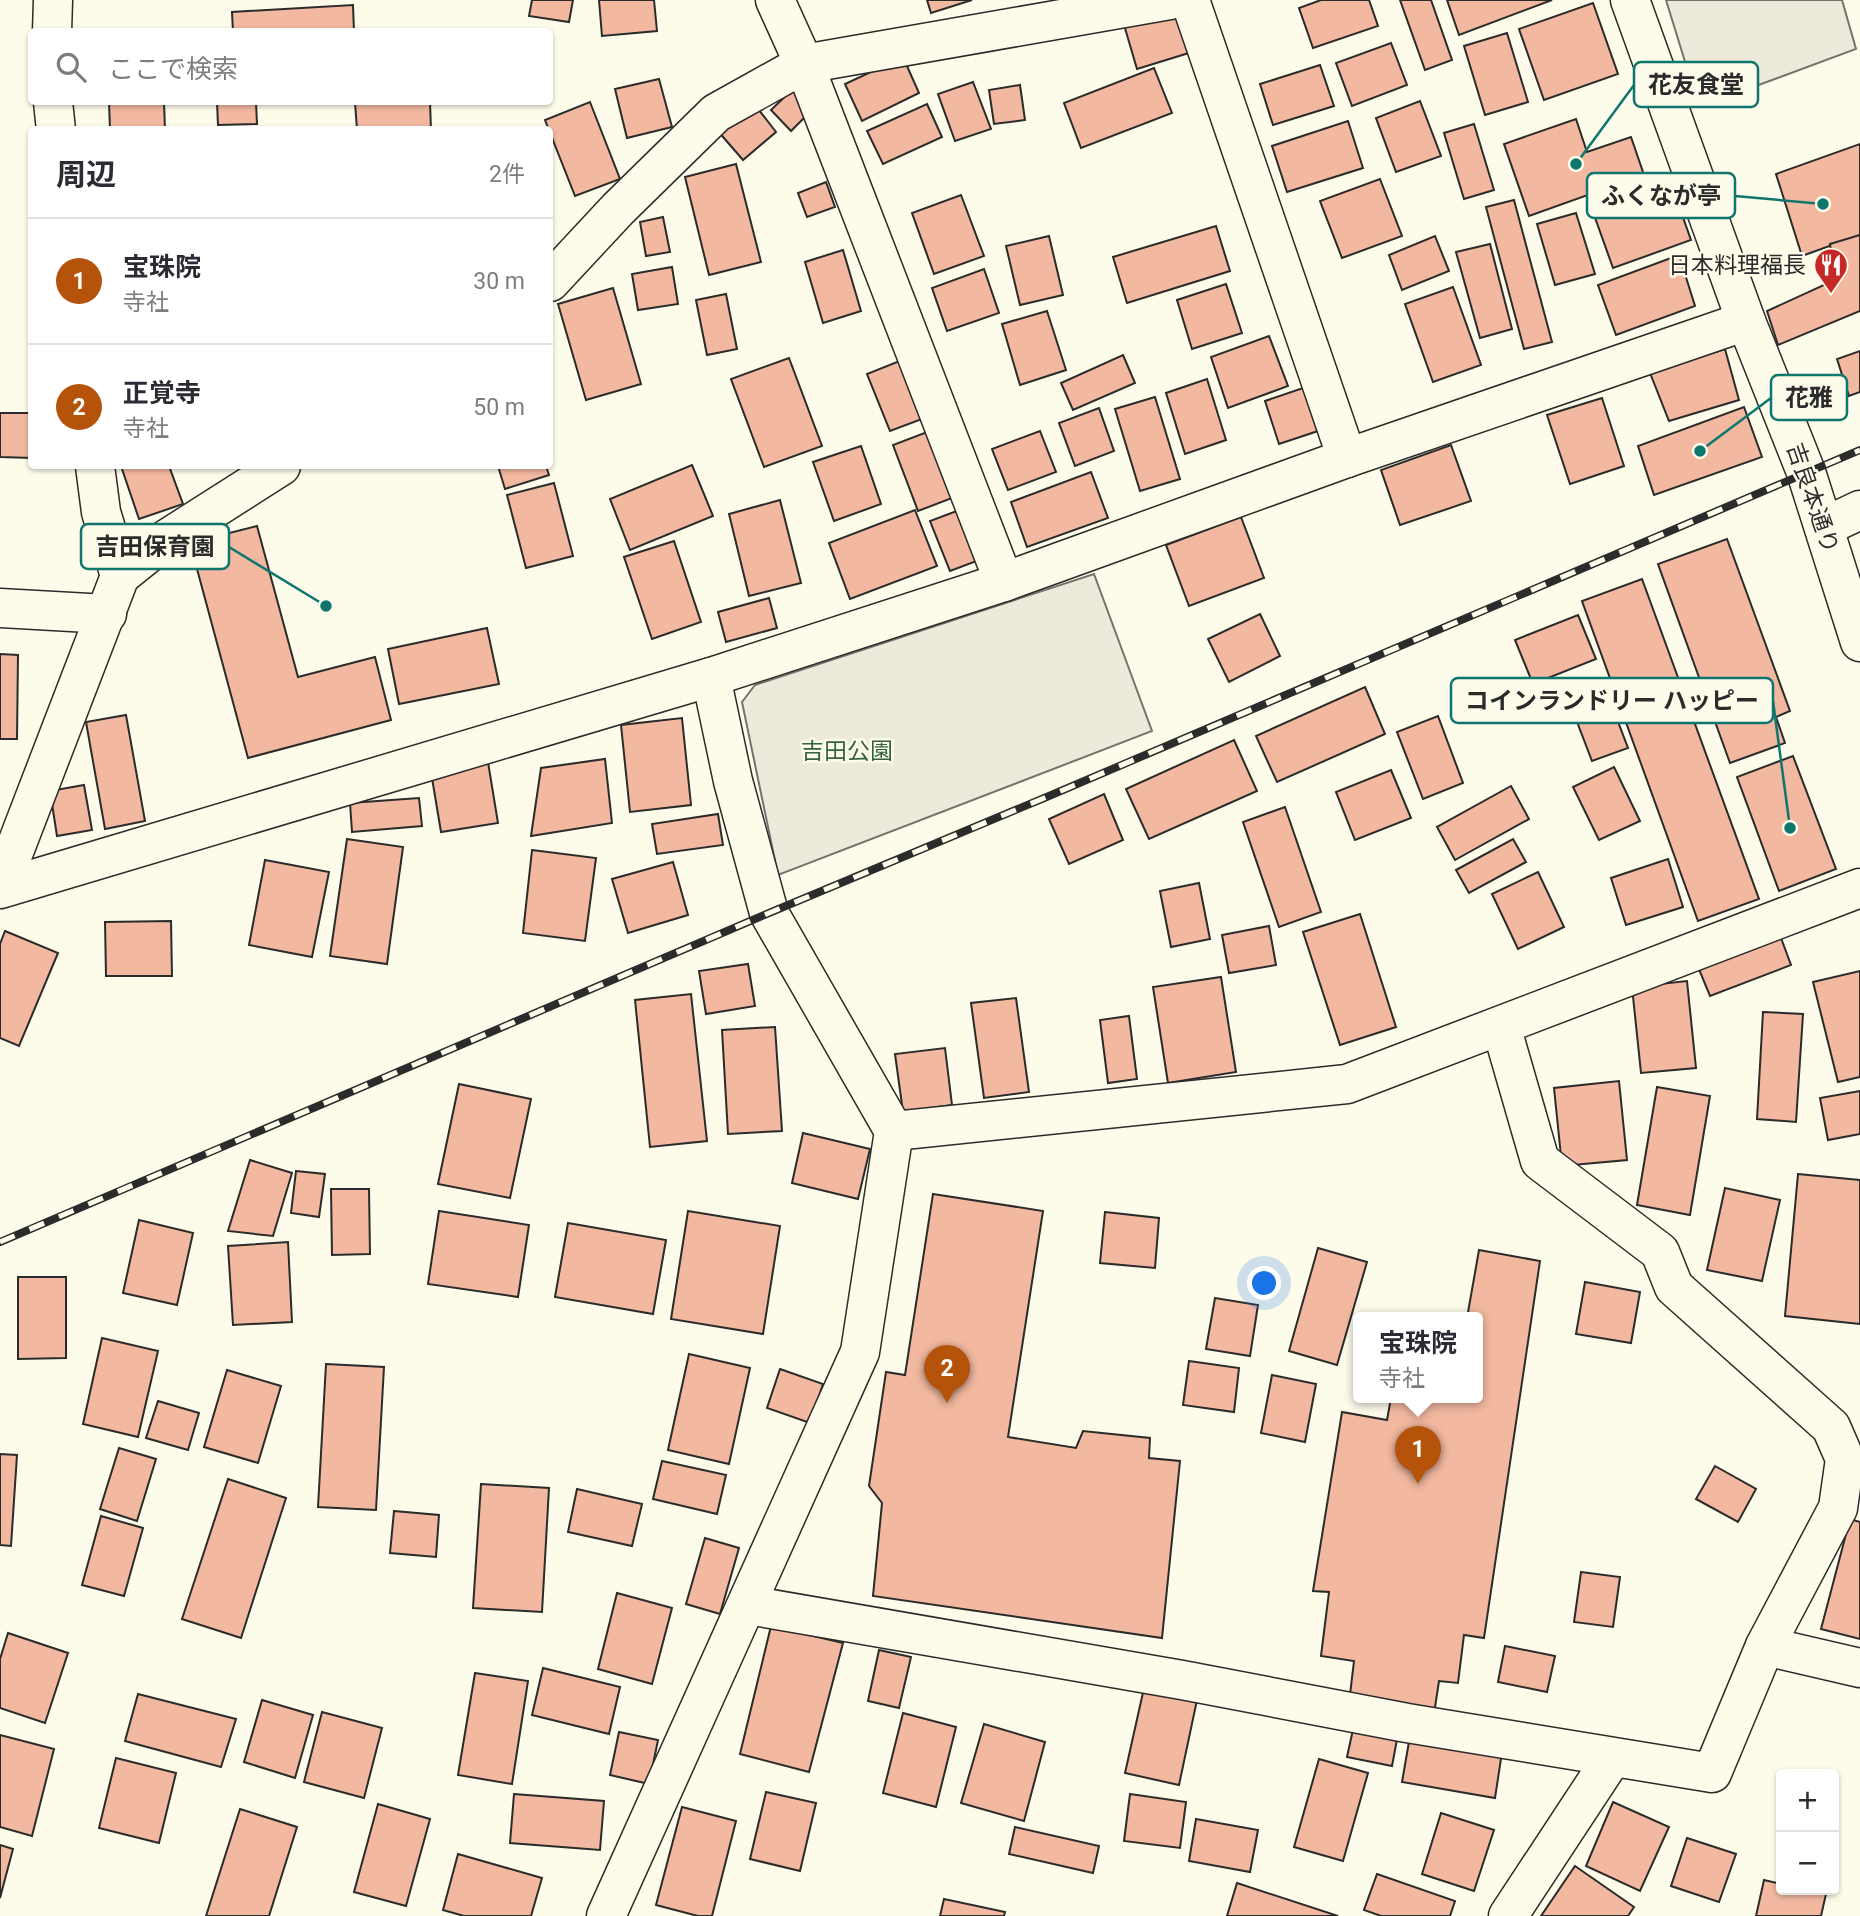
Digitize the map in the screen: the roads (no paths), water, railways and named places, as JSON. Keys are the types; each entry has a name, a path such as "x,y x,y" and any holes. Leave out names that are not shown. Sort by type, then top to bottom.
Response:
{"main road":[{"path":"52,28 53,0"},
{"path":"775,0 804,64 1004,582"},
{"path":"553,279 618,209 716,113 804,64 1170,0"},
{"path":"1190,0 1347,458"},
{"name":"吉良本通り","path":"1630,0 1746,321 1806,472 1860,642"},
{"path":"53,105 56,126"},
{"path":"0,888 711,677 1004,582 1347,458 1746,321"},
{"path":"95,469 101,512 120,576"},
{"path":"0,888 120,576 165,540 276,469"},
{"path":"1824,527 1860,510"},
{"path":"0,608 107,614"},
{"path":"606,1916 860,1352 894,1131 769,913 733,781 711,677"},
{"path":"894,1131 1347,1084 1860,888"},
{"path":"748,1605 1612,1758 1712,1773 1765,1646 1838,1508 1845,1459 1831,1427 1674,1287 1660,1252 1540,1161 1501,1026"},
{"path":"1765,1646 1860,1668"},
{"path":"1508,1916 1612,1758"}],"railway":[{"path":"0,1242 1860,450"}],"place":[{"name":"花友食堂","path":"1576,164"},
{"name":"ふくなが亭","path":"1823,204"},
{"name":"日本料理福長","path":"1831,295"},
{"name":"花雅","path":"1700,451"},
{"name":"吉田保育園","path":"326,606"},
{"name":"コインランドリー ハッピー","path":"1790,828"},
{"name":"正覚寺","path":"947,1403"},
{"name":"宝珠院","path":"1418,1484"}],"park label":[{"name":"吉田公園","path":"847,751"}]}
